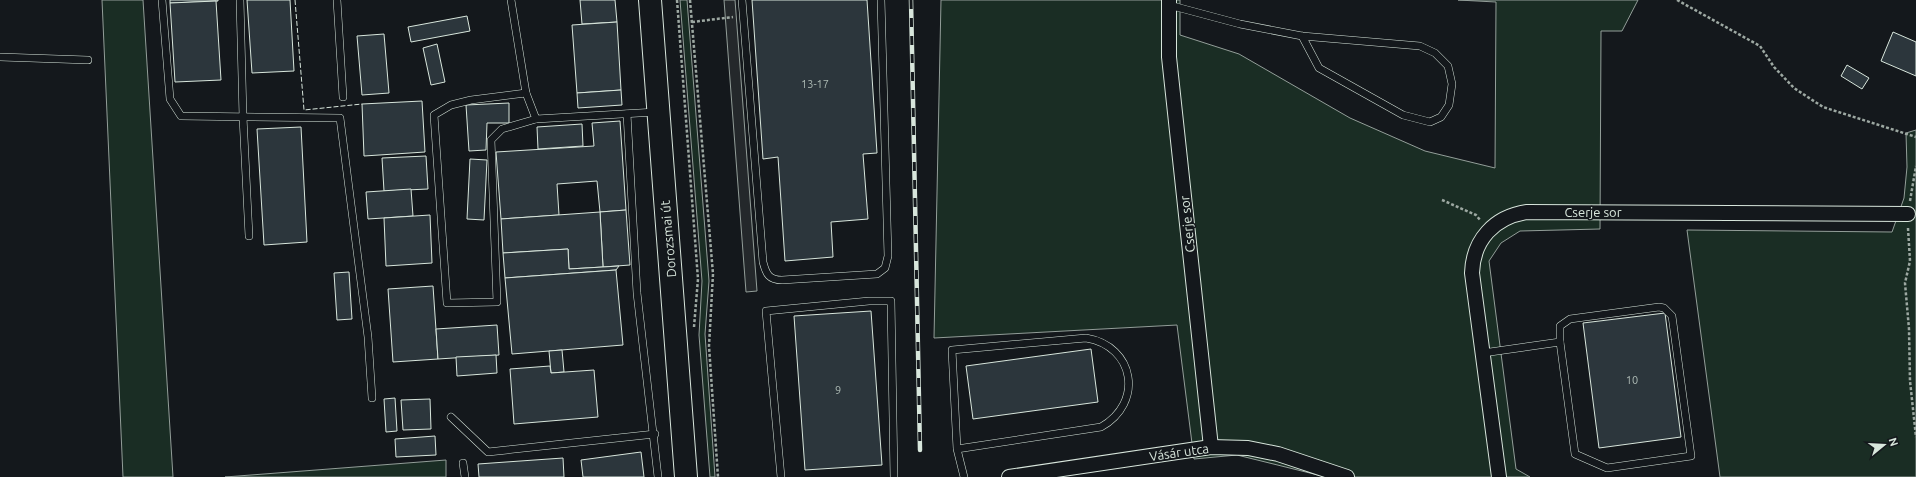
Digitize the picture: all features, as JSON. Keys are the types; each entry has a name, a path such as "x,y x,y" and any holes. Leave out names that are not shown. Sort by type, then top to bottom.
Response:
{"main road":[{"name":"Dorozsmai út","path":"650,0 686,477"}],"street":[{"name":"Cserje sor","path":"1169,2 1169,57 1211,447"},
{"name":"Cserje sor","path":"1499,477 1472,273 1472,263 1478,244 1489,228 1506,217 1527,212 1908,214"},
{"name":"Vásár utca","path":"1009,477 1211,447 1248,448 1278,454 1347,477"}],"lane":[{"path":"162,0 170,99 181,116 340,118 368,337 372,398"},
{"path":"240,0 243,117 249,236"},
{"path":"337,0 343,97"},
{"path":"511,0 526,93 536,119"},
{"path":"742,0 763,262 766,274 774,280 877,274 885,268 888,256 881,0"},
{"path":"1169,2 1240,24 1302,36 1420,46 1436,53 1448,66 1452,84 1449,105 1441,117 1430,122 1403,115 1319,68 1302,36"},
{"path":"0,57 88,60"},
{"path":"526,93 471,100 451,105 434,115 447,303 497,302 491,140 502,129 536,119 658,112"},
{"path":"627,114 637,293 655,434 658,477"},
{"path":"781,477 766,311 869,301 891,301 894,477"},
{"path":"1659,307 1664,308 1669,312 1672,316 1691,456 1607,468 1575,454 1560,342 1560,326 1570,319 1659,307"},
{"path":"958,449 1101,427 1117,416 1127,398 1129,379 1123,362 1118,354 1104,343 1086,338 952,350 958,449 964,477"},
{"path":"1483,354 1560,342"},
{"path":"452,417 488,452 655,434"},
{"path":"463,463 465,477"}],"path":[{"path":"677,0 698,278 694,333"},
{"path":"690,0 713,274 709,346 718,477"},
{"path":"1677,0 1760,46 1774,67 1794,88 1822,107 1916,137"},
{"path":"692,22 743,16"},
{"path":"1916,166 1908,214 1910,261 1905,283 1909,329 1910,381 1916,437"},
{"path":"1442,200 1476,215 1489,228"}],"green space":[{"path":"102,0 143,0 173,477 123,477"},
{"path":"680,0 687,0 709,281 705,334 715,477 710,477 699,335 702,281"},
{"path":"941,0 1180,0 1180,35 1239,54 1350,118 1425,151 1495,168 1496,2 1458,0 1638,0 1622,31 1601,31 1600,229 1520,231 1501,243 1489,261 1516,469 1530,477 1326,477 1237,455 1194,459 1177,325 934,338"},
{"path":"1916,130 1916,477 1720,477 1687,230 1892,232 1904,198 1907,167 1906,133"},
{"path":"446,460 446,477 225,477"}],"shaded area":[{"path":"724,0 735,0 757,291 746,292"}],"building":[{"path":"170,0 218,0 218,1 170,3"},
{"path":"247,0 290,0 294,71 252,73"},
{"path":"580,0 615,0 617,22 582,24"},
{"path":"752,0 867,0 877,153 863,154 868,219 831,222 833,257 785,261 778,157 763,159"},
{"path":"216,1 221,80 175,82 170,3"},
{"path":"467,16 470,31 411,42 408,27"},
{"path":"617,22 621,90 577,93 572,25"},
{"path":"1893,32 1916,42 1916,76 1881,61"},
{"path":"384,34 389,93 362,95 357,36"},
{"path":"437,44 445,82 431,85 423,48"},
{"path":"1847,65 1869,78 1862,89 1841,76"},
{"path":"621,90 622,105 578,108 577,93"},
{"path":"422,101 425,152 364,156 362,104"},
{"path":"509,103 509,123 487,123 486,150 469,151 466,105"},
{"path":"620,121 626,210 600,212 597,181 557,184 559,215 501,219 496,152 594,146 592,123"},
{"path":"582,124 583,146 538,149 537,127"},
{"path":"301,127 307,242 264,245 257,129"},
{"path":"426,156 428,189 384,191 382,158"},
{"path":"470,159 487,160 484,220 467,219"},
{"path":"411,189 413,216 368,219 366,192"},
{"path":"626,210 630,265 603,267 600,212"},
{"path":"600,212 603,267 569,269 568,249 503,253 501,219"},
{"path":"430,215 432,263 386,266 384,218"},
{"path":"568,249 569,269 619,266 616,270 505,278 503,253"},
{"path":"616,270 623,345 512,354 505,278"},
{"path":"349,272 352,319 337,320 334,273"},
{"path":"433,286 438,359 393,362 388,289"},
{"path":"871,311 882,465 805,470 794,316"},
{"path":"1665,313 1681,437 1599,448 1583,323"},
{"path":"497,325 499,355 438,359 436,329"},
{"path":"1091,349 1098,402 973,419 966,366"},
{"path":"562,350 564,372 551,373 549,351"},
{"path":"496,355 497,373 457,376 456,357"},
{"path":"550,366 551,373 594,370 598,417 514,424 510,369"},
{"path":"395,398 397,431 386,432 384,399"},
{"path":"430,399 431,429 403,430 401,400"},
{"path":"435,436 436,455 396,457 395,439"},
{"path":"641,452 644,477 583,477 581,460"},
{"path":"563,458 564,477 479,477 478,464"}],"railway":[{"path":"911,0 920,450"}],"fence":[{"path":"295,0 304,110 362,104"}]}
